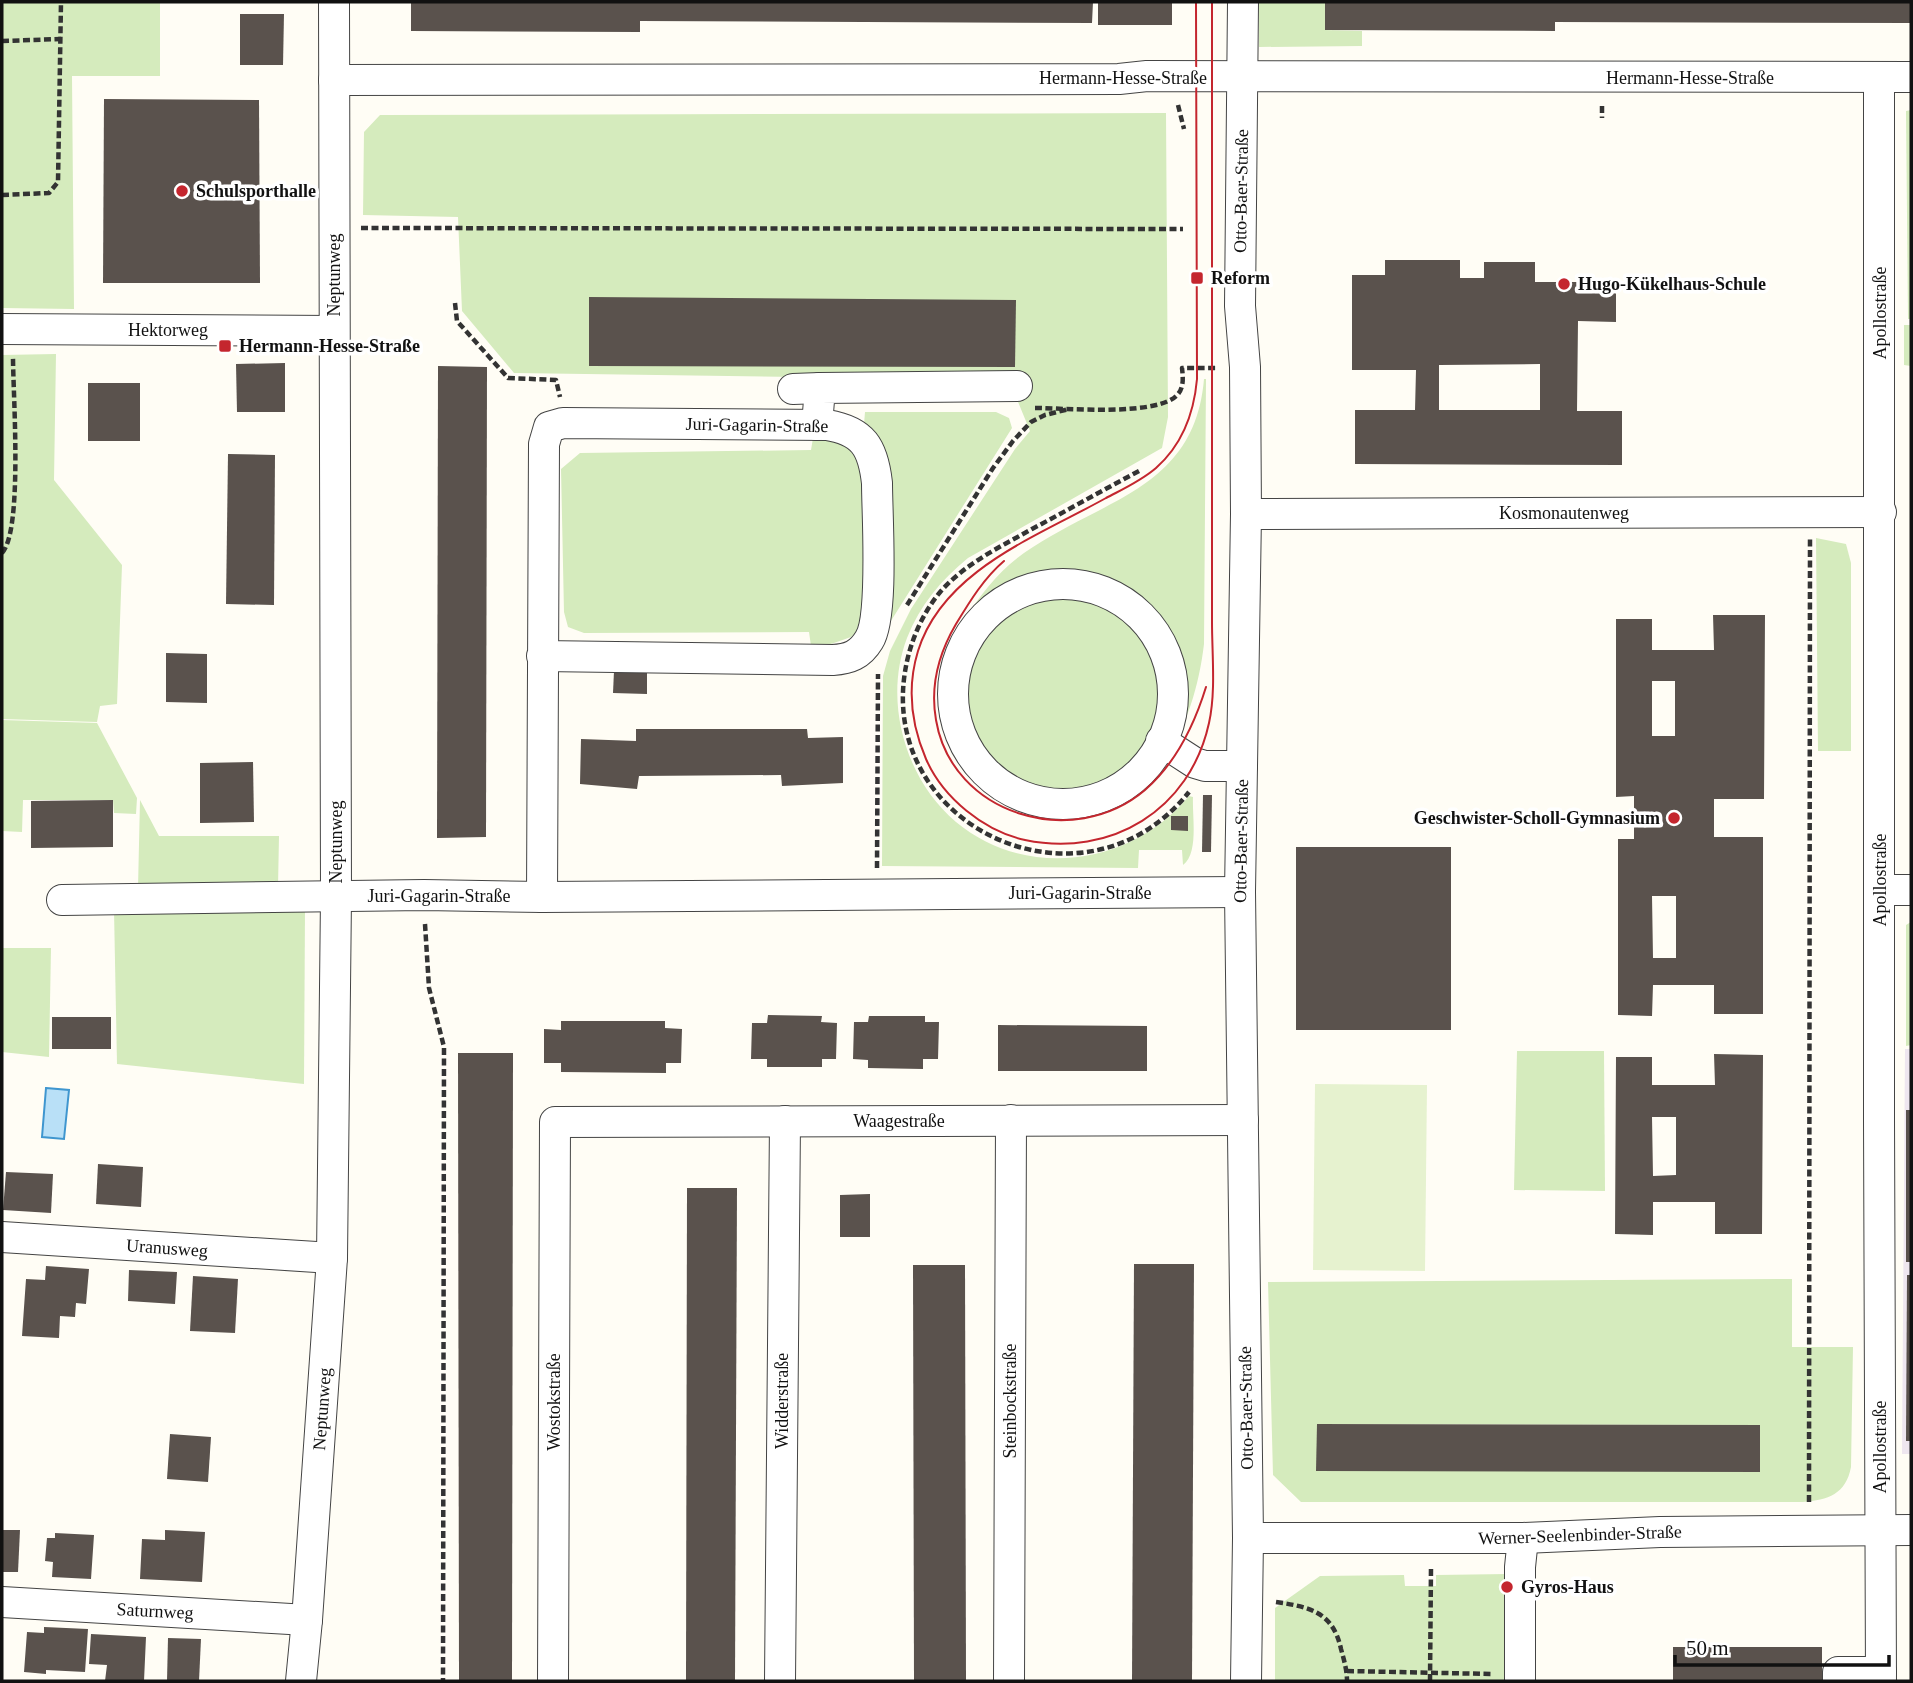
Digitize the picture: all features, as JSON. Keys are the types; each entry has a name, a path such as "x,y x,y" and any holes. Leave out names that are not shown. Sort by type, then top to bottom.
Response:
{"street":[{"name":"Neptunweg","path":"301,1681 332,1258 336,897 334,2"},
{"name":"Otto-Baer-Straße","path":"1243,2 1240,306 1245,367 1247,514 1240,892 1248,1538 1246,1681"},
{"name":"Hermann-Hesse-Straße","path":"334,80 1119,79 1147,76 1911,77"},
{"name":"Apollostraße","path":"1879,78 1881,1676"},
{"name":"Hektorweg","path":"7,329 334,331"},
{"path":"817,425 807,388 1017,386"},
{"name":"Juri-Gagarin-Straße","path":"542,656 833,660 848,658 858,653 871,636 877,615 877,483 874,464 867,448 856,434 844,428 817,425 564,423 549,427 544,444 542,656 542,897"},
{"name":"Kosmonautenweg","path":"1247,514 1881,512"},
{"path":"1055,584 1070,584 1103,593 1138,614 1164,649 1171,675 1173,701 1161,741 1133,778 1096,798 1055,803 1015,793 982,769 966,745 960,730 953,690 963,649 986,615 1009,597 1022,591 1055,584"},
{"path":"1161,741 1195,763 1205,766 1242,766"},
{"path":"1880,890 1911,890"},
{"name":"Juri-Gagarin-Straße","path":"62,900 424,895 542,897 1240,892"},
{"name":"Waagestraße","path":"555,1122 1243,1120"},
{"name":"Widderstraße","path":"780,1681 785,1121"},
{"name":"Steinbockstraße","path":"1009,1681 1012,1121"},
{"name":"Wostokstraße","path":"553,1681 555,1122"},
{"name":"Uranusweg","path":"2,1237 332,1258"},
{"name":"Werner-Seelenbinder-Straße","path":"1248,1538 1523,1538 1660,1532 1911,1530"},
{"path":"1520,1678 1520,1567 1523,1538"},
{"name":"Saturnweg","path":"2,1602 307,1620"},
{"path":"1838,1681 1838,1672 1881,1676"}],"path":[{"path":"2,195 43,195 52,191 58,182 61,2"},
{"path":"2,41 61,39"},
{"path":"335,228 1183,229"},
{"path":"455,303 457,321 508,378 556,380 562,407"},
{"path":"2,553 6,549 13,520 15,493 7,329"},
{"path":"903,612 993,468 1013,441 1035,420 1069,408"},
{"path":"1139,471 977,559 940,592 911,644 903,689 906,728 914,754 930,784 958,815 993,838 1041,853 1080,853 1120,843 1137,835 1157,823 1179,803 1195,785 1205,766"},
{"path":"1809,1510 1810,513"},
{"path":"877,873 876,697 880,665"},
{"path":"424,895 429,988 444,1047 443,1681"},
{"path":"1430,1681 1432,1538"},
{"path":"1268,1601 1301,1605 1325,1616 1338,1634 1347,1681"},
{"path":"1347,1671 1520,1678"}],"shaded area":[{"path":"1905,1049 1911,1049 1911,1454 1902,1454"}],"green space":[{"path":"2,2 160,2 160,76 72,76 74,309 2,308"},
{"path":"1259,2 1325,2 1325,30 1362,31 1362,46 1259,47"},
{"path":"1911,110 1911,319 1908,319 1906,111"},
{"path":"1166,113 1168,417 1162,448 958,566 932,594 912,626 900,662 897,687 903,738 923,784 956,822 984,841 1014,853 1046,858 1078,857 1109,850 1139,837 1166,819 1189,796 1193,797 1194,834 1191,852 1183,865 1182,850 1139,850 1138,868 882,866 883,676 890,651 911,609 1015,449 1030,431 1009,380 514,373 462,311 458,217 363,215 364,132 380,115"},
{"path":"1904,325 1911,325 1911,366 1904,365"},
{"path":"56,354 54,480 122,565 117,704 100,706 97,722 2,719 2,355"},
{"path":"1204,379 1204,644 1197,684 1175,742 1164,760 1136,789 1103,807 1069,815 1036,812 1004,801 978,781 957,754 945,722 942,684 953,643 979,599 994,579 1013,562 1062,530 1118,501 1166,466 1184,444 1197,415"},
{"path":"865,412 996,412 1009,418 1012,428 884,632 885,455 878,437 864,424"},
{"path":"813,438 832,440 845,446 855,456 864,472 869,604 857,632 851,637 831,644 811,646 809,632 584,633 568,627 564,612 561,469 580,453 811,450"},
{"path":"1816,538 1846,544 1851,563 1851,751 1818,751"},
{"path":"2,720 97,723 137,798 136,814 114,813 113,800 23,800 22,832 2,831"},
{"path":"140,800 159,836 279,836 278,887 138,888"},
{"path":"305,909 304,1084 117,1064 114,910"},
{"path":"1911,922 1911,1045 1906,1046 1906,925"},
{"path":"2,948 51,948 49,1057 2,1052"},
{"path":"1517,1051 1604,1051 1605,1191 1514,1190"},
{"path":"1315,1084 1427,1085 1425,1271 1313,1270"},
{"path":"1792,1279 1792,1347 1853,1347 1849,1476 1834,1494 1803,1502 1301,1502 1273,1475 1268,1282","holes":["1317,1424 1760,1425 1760,1471 1317,1471"]},
{"path":"1508,1574 1507,1681 1275,1681 1275,1608 1320,1576 1404,1575 1405,1586 1436,1586 1436,1575"}],"water":[{"path":"46,1088 69,1090 64,1139 42,1137"}],"building":[{"path":"411,2 1093,2 1092,23 640,21 640,32 411,31"},
{"path":"1098,2 1172,2 1172,25 1098,25"},
{"path":"1325,2 1911,2 1911,23 1555,22 1555,31 1325,30"},
{"path":"240,14 284,14 283,65 240,65"},
{"name":"Schulsporthalle","path":"104,99 259,100 260,283 103,283"},
{"path":"1385,260 1460,260 1460,278 1484,278 1484,262 1535,262 1535,282 1616,282 1616,322 1578,321 1577,411 1622,411 1622,465 1355,464 1355,410 1415,410 1416,370 1352,370 1352,275 1385,275","holes":["1540,364 1540,410 1439,410 1439,365"]},
{"path":"589,297 1016,300 1015,367 589,366"},
{"path":"285,363 285,412 237,412 236,364"},
{"path":"438,366 487,367 486,837 437,838"},
{"path":"88,383 140,383 140,441 88,441"},
{"path":"228,454 275,455 274,605 226,604"},
{"name":"Geschwister-Scholl-Gymnasium","path":"1713,615 1765,615 1764,799 1714,799 1714,837 1763,837 1763,1014 1714,1014 1714,985 1653,985 1652,1016 1618,1015 1618,839 1634,839 1634,796 1616,797 1616,619 1652,619 1652,650 1714,650","holes":["1652,681 1675,681 1675,736 1652,736","1652,896 1676,896 1676,958 1653,958"]},
{"path":"166,653 207,654 207,703 166,702"},
{"path":"614,671 647,672 647,694 613,693"},
{"path":"636,729 807,729 808,738 843,737 843,783 782,786 781,775 639,776 637,789 580,784 581,739 636,741"},
{"path":"253,762 254,822 200,823 200,763"},
{"path":"1203,795 1212,795 1211,852 1202,852"},
{"path":"113,800 113,847 31,848 31,801"},
{"path":"1171,816 1188,816 1188,831 1171,830"},
{"path":"1296,847 1451,847 1451,1030 1296,1030"},
{"path":"768,1015 822,1016 821,1022 837,1023 836,1059 822,1059 822,1067 767,1067 767,1059 751,1059 752,1023 767,1023"},
{"path":"869,1016 925,1016 925,1022 939,1022 938,1059 923,1059 923,1069 868,1068 868,1060 853,1059 854,1022 868,1022"},
{"path":"52,1017 111,1017 111,1049 52,1049"},
{"path":"561,1021 665,1021 665,1028 682,1029 681,1063 666,1063 666,1073 561,1072 561,1063 544,1063 544,1029 561,1030"},
{"path":"998,1025 1147,1026 1147,1071 998,1071"},
{"path":"458,1053 513,1053 512,1681 459,1681"},
{"path":"1714,1054 1763,1055 1762,1234 1715,1234 1715,1202 1653,1202 1653,1235 1615,1234 1616,1057 1652,1057 1652,1085 1715,1085","holes":["1652,1117 1676,1117 1676,1175 1653,1176"]},
{"path":"1906,1110 1911,1110 1911,1262 1906,1262"},
{"path":"98,1164 143,1167 141,1207 96,1204"},
{"path":"6,1172 53,1174 51,1213 3,1210"},
{"path":"687,1188 737,1188 735,1681 686,1681"},
{"path":"870,1194 870,1237 840,1237 840,1195"},
{"path":"1134,1264 1194,1264 1192,1681 1132,1681"},
{"path":"913,1265 965,1265 966,1681 914,1681"},
{"path":"46,1266 89,1269 86,1304 76,1303 75,1317 60,1316 59,1338 22,1336 26,1279 45,1280"},
{"path":"129,1270 177,1272 175,1304 128,1301"},
{"path":"1907,1275 1911,1275 1911,1441 1906,1441"},
{"path":"193,1276 238,1279 235,1333 190,1331"},
{"path":"1317,1424 1760,1425 1760,1472 1316,1471"},
{"path":"170,1434 211,1437 208,1482 167,1479"},
{"path":"2,1530 20,1530 18,1572 2,1572"},
{"path":"165,1530 205,1532 202,1582 140,1579 142,1539 165,1540"},
{"path":"55,1533 94,1535 91,1579 52,1577 53,1562 45,1561 47,1538 55,1538"},
{"path":"44,1627 88,1629 85,1672 24,1672 27,1632 44,1633"},
{"path":"91,1634 146,1637 144,1681 105,1681 107,1665 89,1664"},
{"path":"168,1638 201,1639 199,1681 167,1681"},
{"path":"1673,1647 1822,1647 1822,1681 1673,1681"}],"tram line":[{"path":"1196,2 1197,379 1185,428 1165,459 1144,477 996,558 948,598 930,623 918,651 912,678 914,719 921,746 933,773 954,799 980,821 1010,836 1025,840 1057,844 1087,842 1116,834 1142,821 1165,803 1184,781 1199,754 1209,723 1213,673 1212,2"},
{"path":"1004,561 978,590 950,635 937,670 934,695 936,720 947,753 965,780 990,800 1020,814 1051,820 1084,818 1116,808 1145,790 1175,756 1190,730 1206,687"}],"place":[{"name":"Schulsporthalle","path":"182,191"},
{"name":"Reform","path":"1197,278"},
{"name":"Hugo-Kükelhaus-Schule","path":"1564,284"},
{"name":"Hermann-Hesse-Straße","path":"225,346"},
{"name":"Geschwister-Scholl-Gymnasium","path":"1674,818"},
{"name":"Gyros-Haus","path":"1507,1587"}]}
